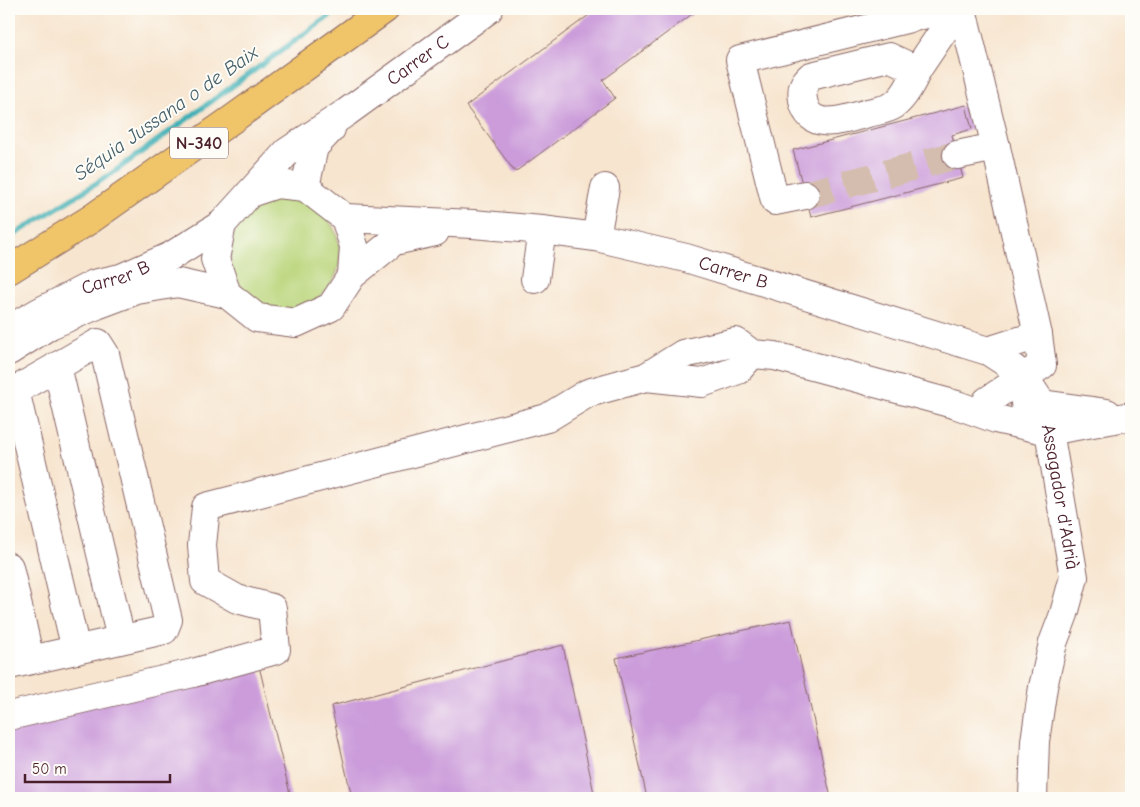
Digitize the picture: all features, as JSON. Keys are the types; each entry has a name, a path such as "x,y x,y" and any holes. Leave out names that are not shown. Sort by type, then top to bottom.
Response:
{"highway":[{"name":"N-340","path":"9,270 91,219 385,9"}],"street":[{"name":"Carrer C","path":"250,194 287,152 347,112 490,9"},
{"path":"805,195 775,201 740,60 947,9"},
{"path":"917,70 889,57 811,76 804,83 802,93 804,103 809,115 817,120 831,122 893,106 913,83 917,70 960,9"},
{"path":"960,9 996,146 1038,336 1042,365 1024,377 991,410"},
{"path":"881,25 889,57"},
{"name":"Carrer C","path":"305,187 314,147 347,112"},
{"path":"957,155 996,146"},
{"path":"277,184 305,187 345,218 354,246 352,275 330,307 296,323 257,318 227,294 215,259 222,224 250,194 277,184"},
{"path":"596,237 605,188"},
{"name":"Carrer B","path":"345,218 473,224 596,237 686,258 988,351"},
{"name":"Carrer B","path":"9,329 40,310 94,284 121,278 171,256 222,224"},
{"name":"Carrer B","path":"352,275 394,241 473,224"},
{"path":"535,279 542,230"},
{"name":"Carrer B","path":"9,351 50,325 137,290 178,283 227,294"},
{"path":"9,361 97,305"},
{"path":"9,338 40,310"},
{"path":"988,351 1038,336"},
{"path":"9,568 20,662 76,650 121,639 164,630 168,620 105,354 98,343 12,392 76,650"},
{"name":"Assagador d'Adrià","path":"988,351 1024,377 1042,404 1049,431 1074,577 1064,614 1053,642 1043,687 1035,741 1033,798"},
{"path":"9,716 193,673 276,650 272,608 237,599 205,581 202,545 206,506 547,418 588,393 646,377 702,383 738,370 752,354 775,356 957,405 991,410 1049,431 1130,416"},
{"path":"57,366 121,639"},
{"path":"991,410 1042,404 1130,416"},
{"path":"991,410 1055,468"}],"green space":[{"path":"285,199 306,203 324,215 336,233 340,254 336,275 324,293 306,305 285,309 264,305 246,293 234,275 230,254 234,233 246,215 264,203"}],"building":[{"path":"597,9 699,9 603,80 615,98 515,172 466,106"},
{"path":"966,105 972,129 952,135 963,178 811,217 793,150"},
{"path":"791,620 831,798 647,798 616,658"},
{"path":"563,645 595,798 352,798 331,706"},
{"path":"258,662 291,798 9,798 9,722"}],"waterway":[{"name":"Séquia Jussana o de Baix","path":"9,238 111,174 339,9"}],"tunnel":[{"path":"805,195 957,155"}]}
